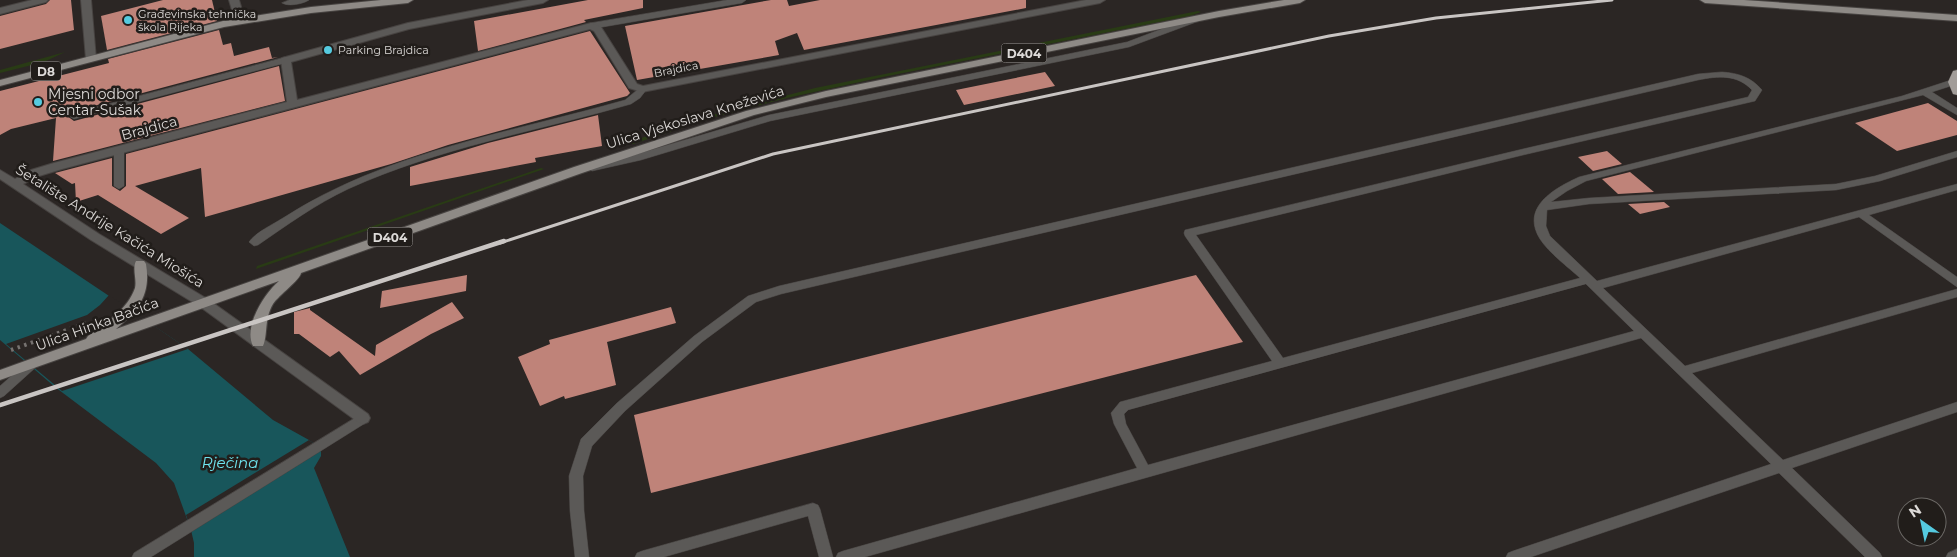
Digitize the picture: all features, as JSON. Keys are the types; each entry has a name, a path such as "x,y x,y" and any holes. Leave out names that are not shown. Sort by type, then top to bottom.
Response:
{"main road":[{"name":"D8","path":"0,83 240,20 408,0"},
{"name":"Ulica Vjekoslava Kneževića","path":"204,303 578,170 723,121 794,101 1196,19 1300,0"},
{"path":"1705,0 1957,18"},
{"path":"258,342 261,313 274,294 292,277 318,263"},
{"path":"76,349 107,329 128,308 140,289 142,281 140,264"},
{"name":"Ulica Hinka Bačića","path":"0,375 204,303"}],"street":[{"path":"0,10 43,0"},
{"path":"86,0 91,59"},
{"path":"234,0 240,20"},
{"path":"294,104 286,60 408,26 543,0"},
{"name":"Brajdica","path":"14,184 58,166 591,26 598,29 633,86 642,89 1100,0"},
{"name":"Šetalište Andrije Kačića Miošića","path":"0,174 204,303 363,418"}],"lane":[{"path":"286,3 305,0"},
{"path":"591,26 742,0"},
{"path":"74,116 286,60"},
{"path":"582,557 577,511 576,476 586,444 621,407 698,339 752,299 798,286 1698,77 1720,73 1740,77 1751,82 1757,90 1752,99 1524,152 1189,234 1280,364"},
{"path":"1875,557 1545,238 1540,226 1539,213 1548,197 1562,188 1583,179 1925,92 1956,82"},
{"path":"254,242 318,201 357,181 409,162 628,102 637,96 642,89"},
{"path":"1925,92 1957,112"},
{"path":"118,186 119,150"},
{"path":"1543,207 1589,201 1836,187 1876,179 1957,154"},
{"path":"1145,471 1120,424 1117,413 1124,406 1861,214 1957,187"},
{"path":"1861,214 1957,283"},
{"path":"1682,371 1957,293"},
{"path":"843,557 1643,333"},
{"path":"0,393 31,365"},
{"path":"1513,557 1957,407"},
{"path":"138,557 363,418"},
{"path":"642,557 813,509 826,557"},
{"path":"1953,557 1957,556"}],"path":[{"path":"11,350 88,322"}],"green space":[{"path":"1198,11 1201,12 1190,16 787,98 715,117 633,144 629,143 722,112 815,88"},
{"path":"65,52 44,62 0,73 0,70"},
{"path":"541,168 544,169 256,269 257,266"}],"water":[{"name":"Rječina","path":"0,223 188,349 273,420 317,446 321,451 321,456 314,468 350,557 194,557 194,543 191,530 174,483 156,463 55,387 0,340"}],"pier":[{"path":"109,295 188,349 62,391 6,344 87,315"},
{"path":"309,440 317,446 191,530 186,515"}],"building":[{"path":"50,0 71,0 74,30 0,49 0,16 46,4"},
{"path":"163,0 212,0 217,21 107,50 101,16"},
{"path":"588,0 643,0 643,8 584,20 586,22 478,51 474,21"},
{"path":"771,0 787,0 789,6 820,0 1026,0 1026,8 804,50 797,33 775,41 779,55 637,80 625,26"},
{"path":"219,30 223,45 231,43 234,56 269,47 272,58 278,57 71,112 67,116 74,121 279,66 285,101 53,161 56,118 11,129 0,135 0,91 109,63 108,59"},
{"path":"590,31 630,93 627,96 448,145 391,164 205,217 201,168 135,186 189,218 161,234 98,195 76,202 75,183 72,184 55,173 112,158 112,186 120,191 126,186 126,154"},
{"path":"1045,72 1055,86 964,105 956,90"},
{"path":"1928,103 1957,121 1957,135 1897,151 1855,123"},
{"path":"598,115 602,146 535,158 536,162 410,186 410,167 488,143"},
{"path":"1607,151 1622,164 1593,171 1578,157"},
{"path":"1630,172 1654,192 1618,194 1602,179"},
{"path":"1664,202 1670,207 1640,214 1628,204"},
{"path":"467,275 466,291 380,308 382,291"},
{"path":"1196,275 1243,342 651,493 634,415"},
{"path":"452,302 464,318 431,334 360,375 339,351 330,357 299,334 294,334 294,312 310,308 310,310 375,356 376,345"},
{"path":"671,307 676,323 607,342 616,385 565,399 564,396 540,406 518,357 550,344 549,340"}],"railway":[{"path":"500,243 773,154 1329,36 1436,18 1612,0"},
{"path":"0,405 504,241"}],"place":[{"name":"Građevinska tehnička škola Rijeka","path":"128,20"},
{"name":"Parking Brajdica","path":"328,50"},
{"name":"Mjesni odbor Centar-Sušak","path":"38,102"}]}
